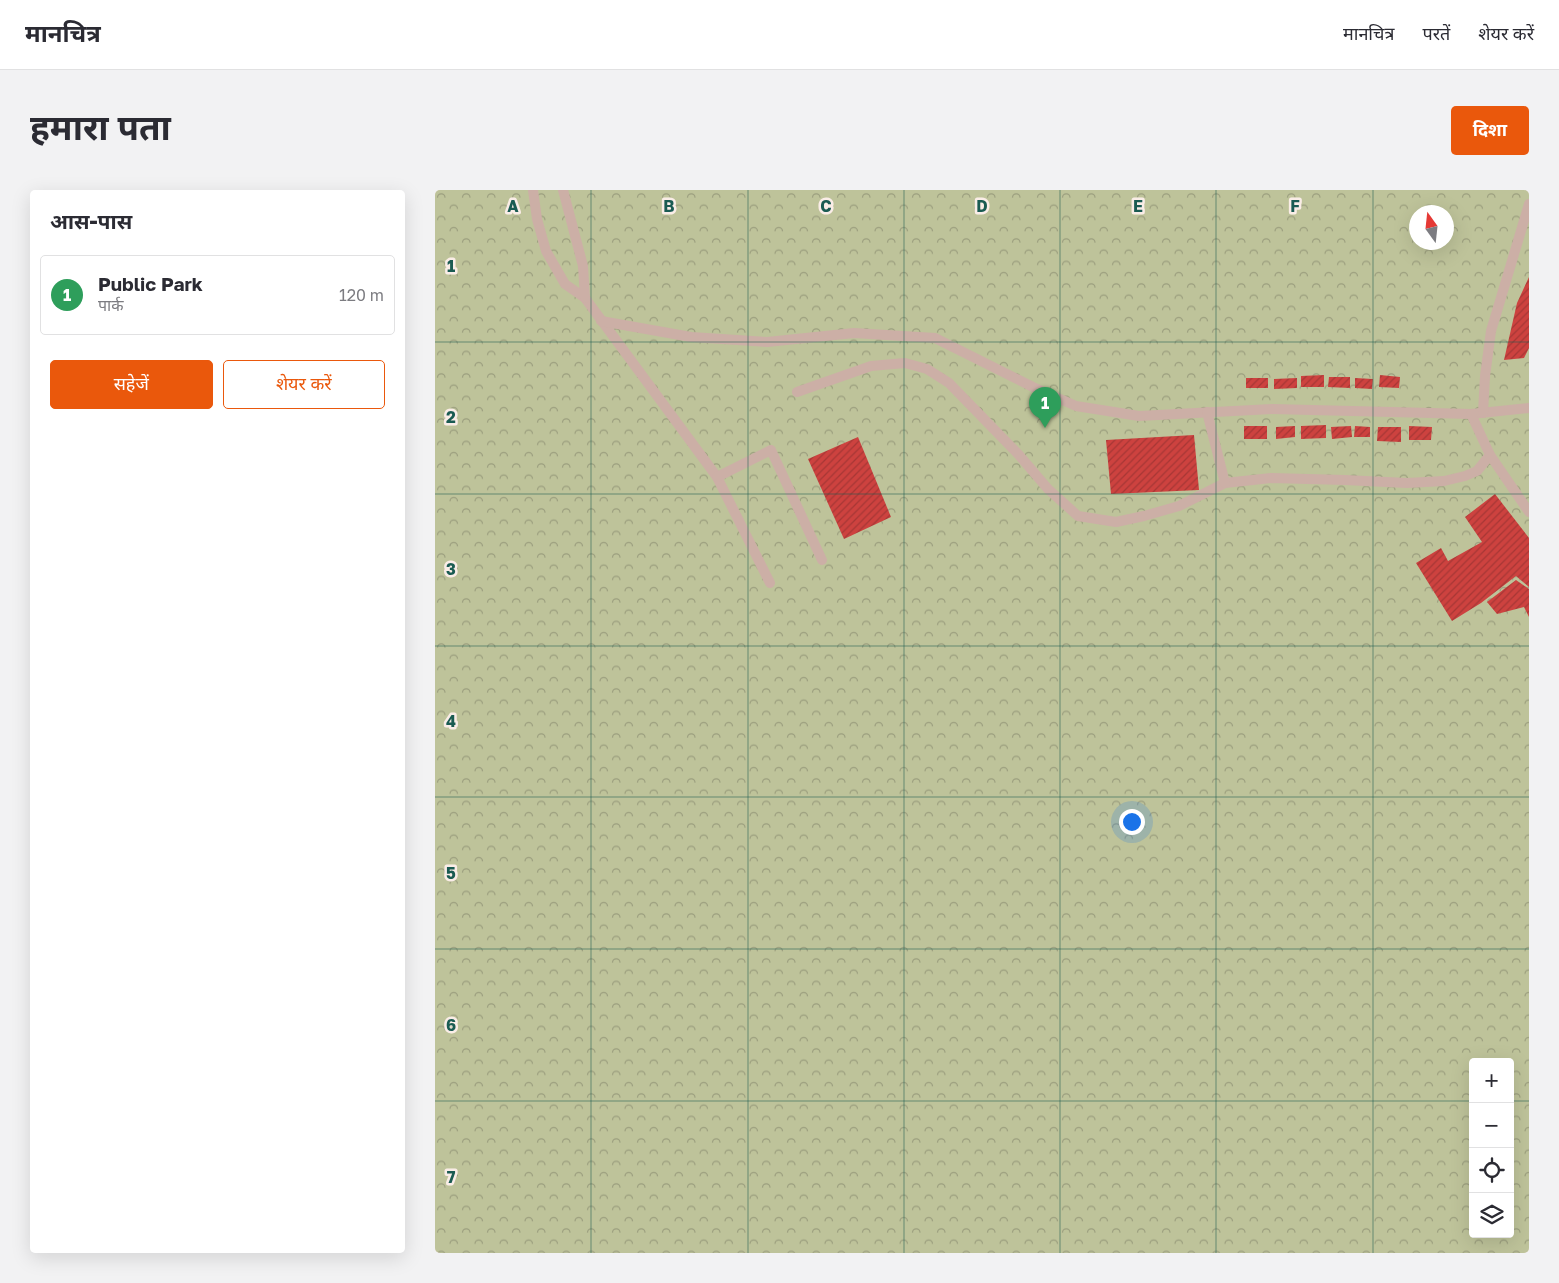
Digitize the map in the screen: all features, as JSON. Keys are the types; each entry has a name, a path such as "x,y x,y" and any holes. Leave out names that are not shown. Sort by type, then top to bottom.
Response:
{"lane":[{"path":"533,190 537,219 546,251 565,284 585,298 717,477 771,583"},
{"path":"563,190 583,266 585,298"},
{"path":"1483,413 1485,376 1491,331 1529,204"},
{"path":"601,321 691,337 767,342 854,333 935,338 1033,387 1076,406 1139,416 1272,409 1471,414 1529,408"},
{"path":"797,392 871,366 905,363 927,369 949,383 1019,455 1048,489 1078,516 1116,522 1179,506 1225,483 1271,478 1407,484 1444,481 1477,471 1490,455"},
{"path":"1207,412 1225,483"},
{"path":"1471,414 1490,455 1529,512"},
{"path":"717,477 771,450 822,560"}],"green space":[{"path":"435,190 1529,190 1529,1253 435,1253"}],"building":[{"path":"1529,277 1529,348 1524,358 1504,360 1517,303"},
{"path":"1324,375 1324,387 1301,387 1301,376"},
{"path":"1380,375 1400,377 1399,388 1379,387"},
{"path":"1329,377 1350,377 1350,388 1328,387"},
{"path":"1246,378 1268,378 1268,388 1246,388"},
{"path":"1297,378 1297,388 1274,389 1274,379"},
{"path":"1355,378 1373,379 1372,389 1355,388"},
{"path":"1326,425 1326,438 1301,439 1301,426"},
{"path":"1244,426 1267,426 1267,439 1244,439"},
{"path":"1295,426 1295,437 1276,439 1276,427"},
{"path":"1351,426 1352,437 1332,439 1331,427"},
{"path":"1355,426 1370,427 1370,437 1354,437"},
{"path":"1409,426 1432,427 1431,440 1409,440"},
{"path":"1378,427 1401,427 1401,442 1377,441"},
{"path":"1194,435 1199,490 1111,494 1106,440"},
{"path":"858,437 891,517 844,539 808,459"},
{"path":"1495,494 1529,538 1529,587 1516,576 1481,603 1452,621 1416,563 1441,548 1448,561 1482,542 1465,517"},
{"path":"1516,580 1529,589 1529,617 1524,607 1497,614 1487,602"}],"place":[{"name":"Public Park","path":"1045,428"}]}
